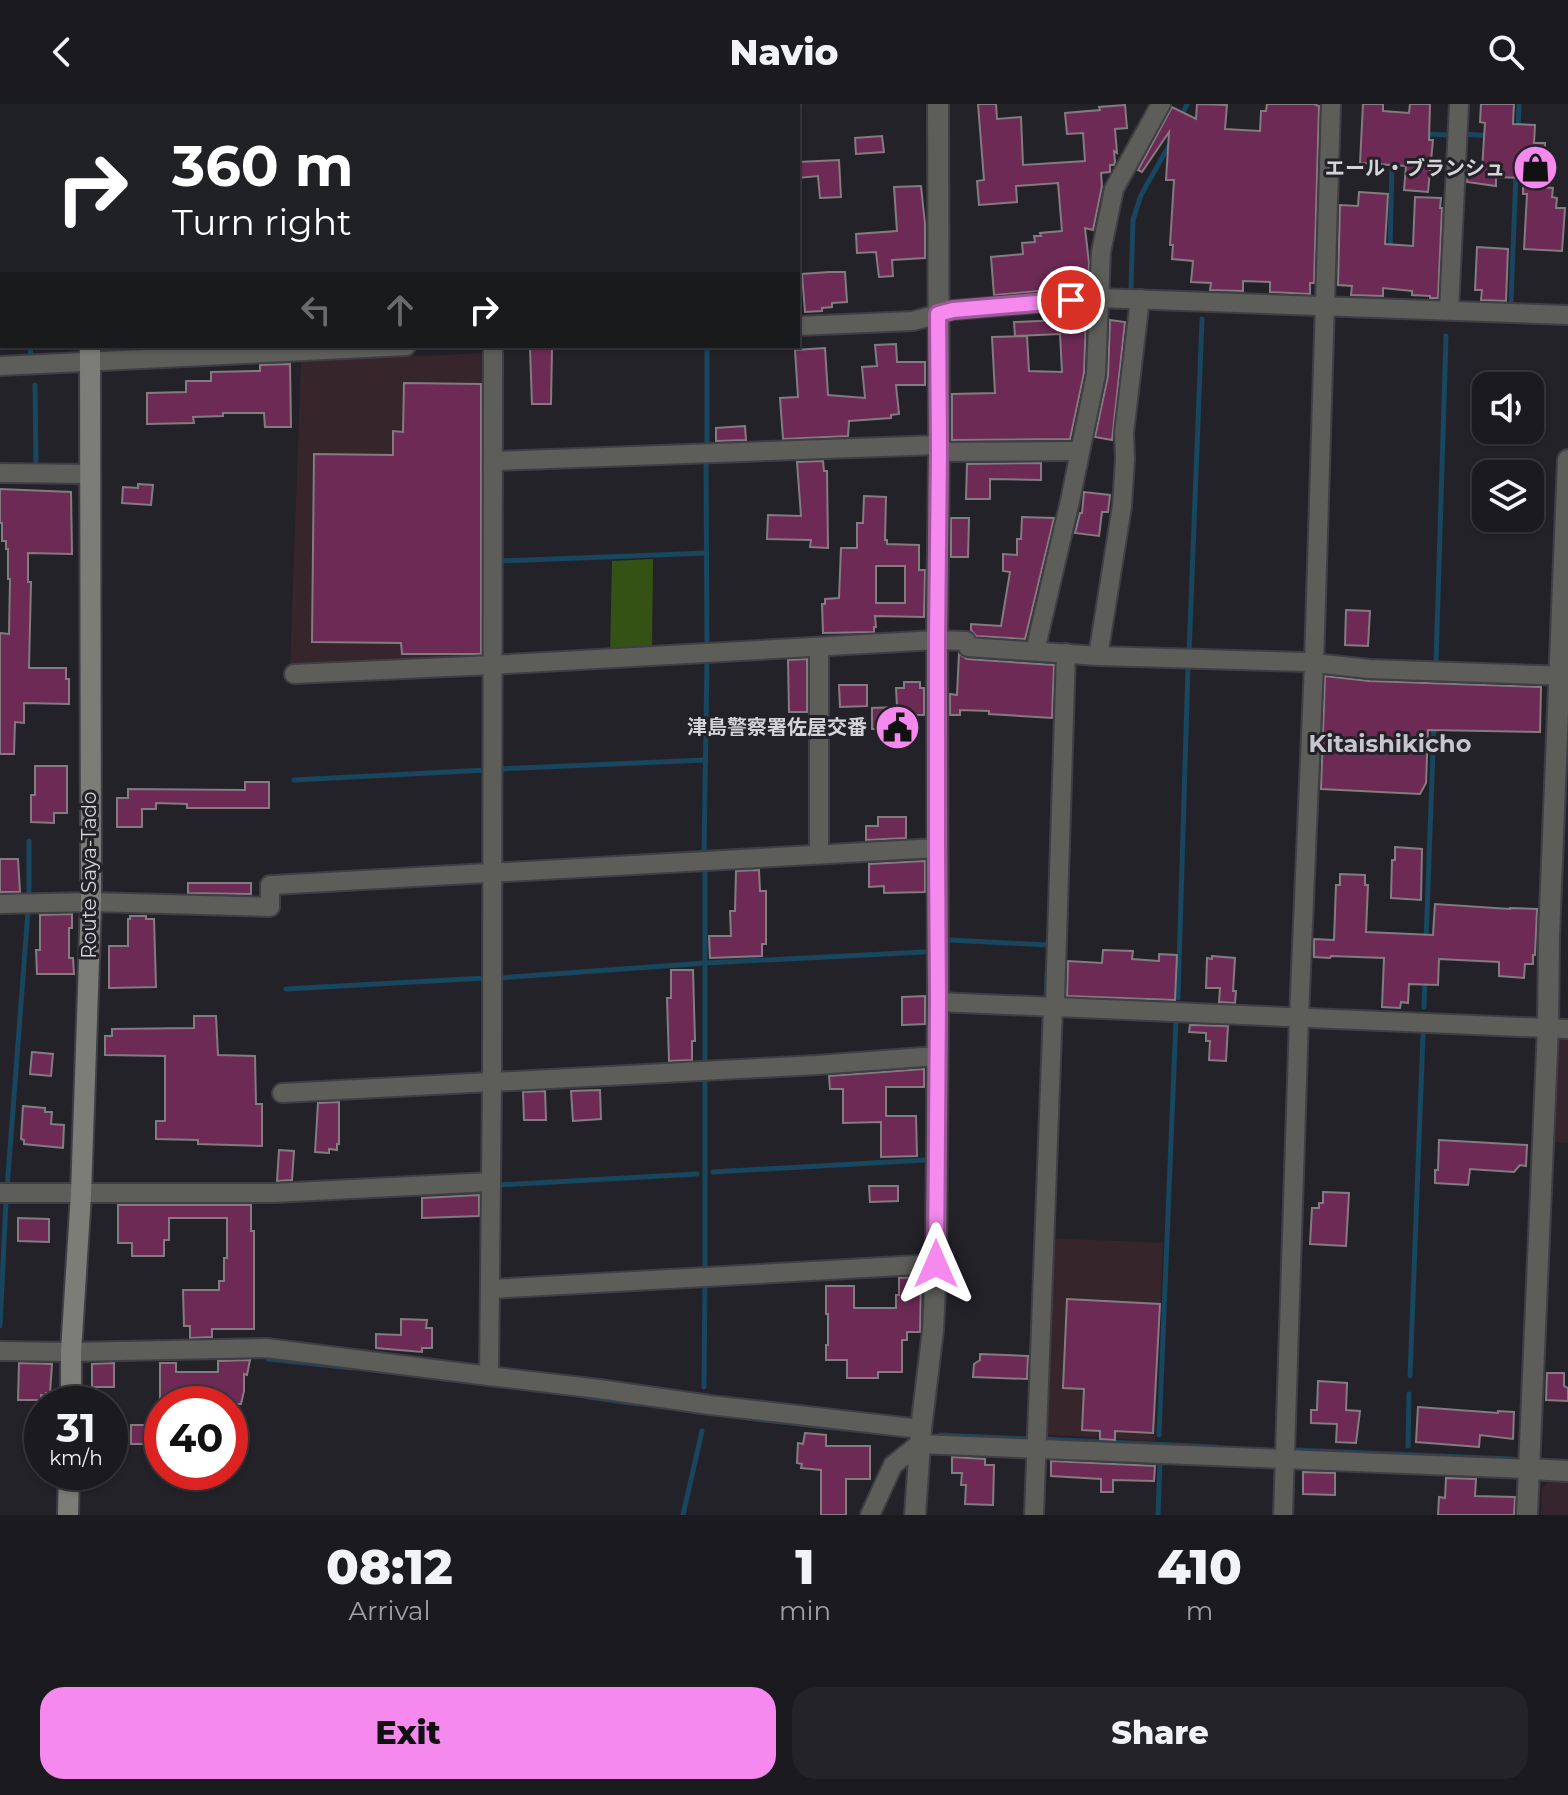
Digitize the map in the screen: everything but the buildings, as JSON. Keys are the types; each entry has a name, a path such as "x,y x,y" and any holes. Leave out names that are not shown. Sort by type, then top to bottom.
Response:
{"main road":[{"name":"Route Saya-Tado","path":"71,1386 91,902 90,354"},
{"path":"68,1515 69,1490"}],"street":[{"path":"915,1515 920,1437 933,1330 936,1264 938,104"},
{"path":"1035,651 1096,374 1101,252 1114,189 1161,104"},
{"path":"1283,1515 1331,104"},
{"path":"1449,310 1459,104"},
{"path":"800,326 913,321 953,310 1100,298 1568,315"},
{"path":"1098,656 1122,506 1124,433 1140,299"},
{"path":"0,366 90,354 325,348"},
{"path":"489,1376 493,348"},
{"path":"493,461 939,448 1079,451"},
{"path":"1527,1515 1558,1028 1549,936 1564,676 1568,460"},
{"path":"0,473 90,474"},
{"path":"294,674 937,640 966,641 968,647 1098,656 1305,662 1369,669 1564,676"},
{"path":"819,647 819,854"},
{"path":"1034,1515 1066,653"},
{"path":"0,904 91,902 270,907 270,885 277,884 937,848"},
{"path":"938,1002 1558,1028"},
{"path":"282,1093 937,1056"},
{"path":"0,1193 266,1193 491,1182"},
{"path":"491,1289 936,1264"},
{"path":"0,1351 258,1348 710,1405 920,1437 1036,1441 1285,1459 1568,1471"},
{"path":"870,1515 893,1465 920,1437"}],"shaded area":[{"path":"486,353 485,658 290,669 301,362"},
{"path":"1568,1036 1568,1143 1555,1142 1558,1041"},
{"path":"1047,1238 1163,1243 1155,1441 1040,1434"},
{"path":"1550,1481 1568,1481 1568,1515 1541,1515 1542,1489"}],"green space":[{"path":"653,559 652,653 610,657 612,561"}],"waterway":[{"path":"1181,118 1187,104"},
{"path":"1518,131 1519,104"},
{"path":"1423,134 1450,135"},
{"path":"1463,134 1490,136"},
{"path":"1131,288 1133,220 1141,195 1171,142"},
{"path":"1390,251 1392,161"},
{"path":"1511,301 1516,173"},
{"path":"1189,654 1202,319"},
{"path":"1436,663 1446,336"},
{"path":"30,348 31,356"},
{"path":"707,348 707,449"},
{"path":"35,385 36,464"},
{"path":"706,459 707,649"},
{"path":"500,561 707,553"},
{"path":"704,856 707,659"},
{"path":"1178,998 1188,667"},
{"path":"1426,941 1434,723"},
{"path":"499,769 706,760"},
{"path":"294,780 487,770"},
{"path":"29,841 29,899"},
{"path":"705,867 705,1066"},
{"path":"7,1189 28,911"},
{"path":"950,940 1048,945"},
{"path":"499,978 924,952"},
{"path":"1046,1000 1047,974"},
{"path":"286,989 485,978"},
{"path":"1424,1007 1425,979"},
{"path":"1159,1435 1176,1019"},
{"path":"1410,1376 1423,1035"},
{"path":"705,1076 705,1272"},
{"path":"713,1172 925,1160"},
{"path":"497,1185 697,1174"},
{"path":"0,1326 6,1201"},
{"path":"704,1387 705,1282"},
{"path":"268,1359 352,1368"},
{"path":"1408,1446 1409,1394"},
{"path":"588,1397 638,1404"},
{"path":"747,1418 844,1429"},
{"path":"683,1515 702,1431"},
{"path":"940,1435 1032,1439"},
{"path":"1042,1439 1216,1447"},
{"path":"1295,1450 1513,1459"},
{"path":"1158,1515 1160,1461"}],"place":[{"name":"エール・ブランシュ","path":"1536,168"},
{"name":"津島警察署佐屋交番","path":"898,727"}],"district":[{"name":"Kitaishikicho","path":"1390,744"}],"route":[{"path":"936,1264 938,314 953,310 1071,300"}]}
